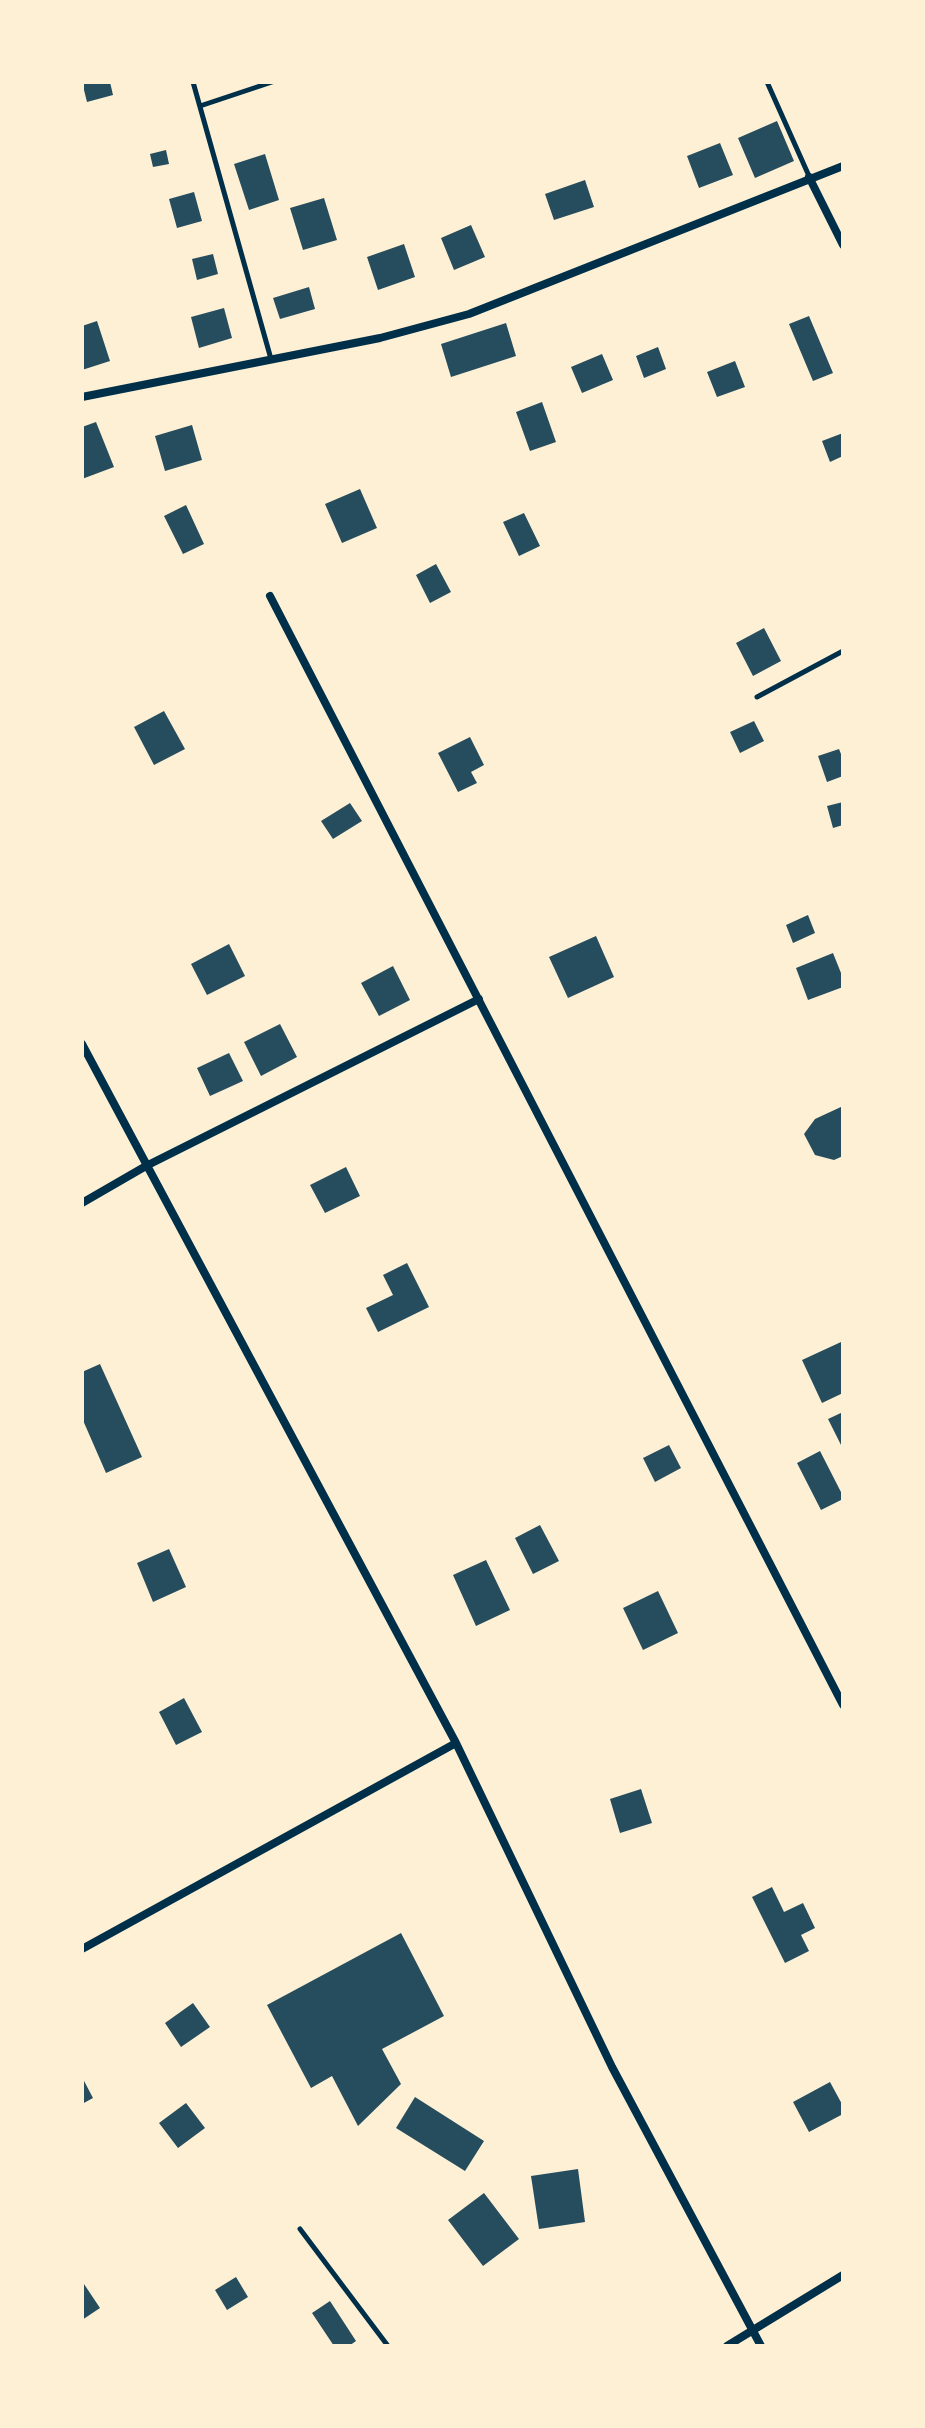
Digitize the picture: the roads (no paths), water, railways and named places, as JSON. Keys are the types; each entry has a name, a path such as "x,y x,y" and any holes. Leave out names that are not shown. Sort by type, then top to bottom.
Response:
{"street":[{"path":"82,397 380,338 469,314 843,166"},
{"path":"809,177 843,245"},
{"path":"270,596 843,1705"},
{"path":"82,1203 146,1166 479,999"},
{"path":"82,1044 456,1743 612,2067 761,2346"},
{"path":"82,1949 456,1743"},
{"path":"727,2346 750,2329 843,2275"}],"lane":[{"path":"193,82 271,360"},
{"path":"200,106 272,82"},
{"path":"767,82 809,177"},
{"path":"757,697 843,651"},
{"path":"300,2229 388,2346"}]}
